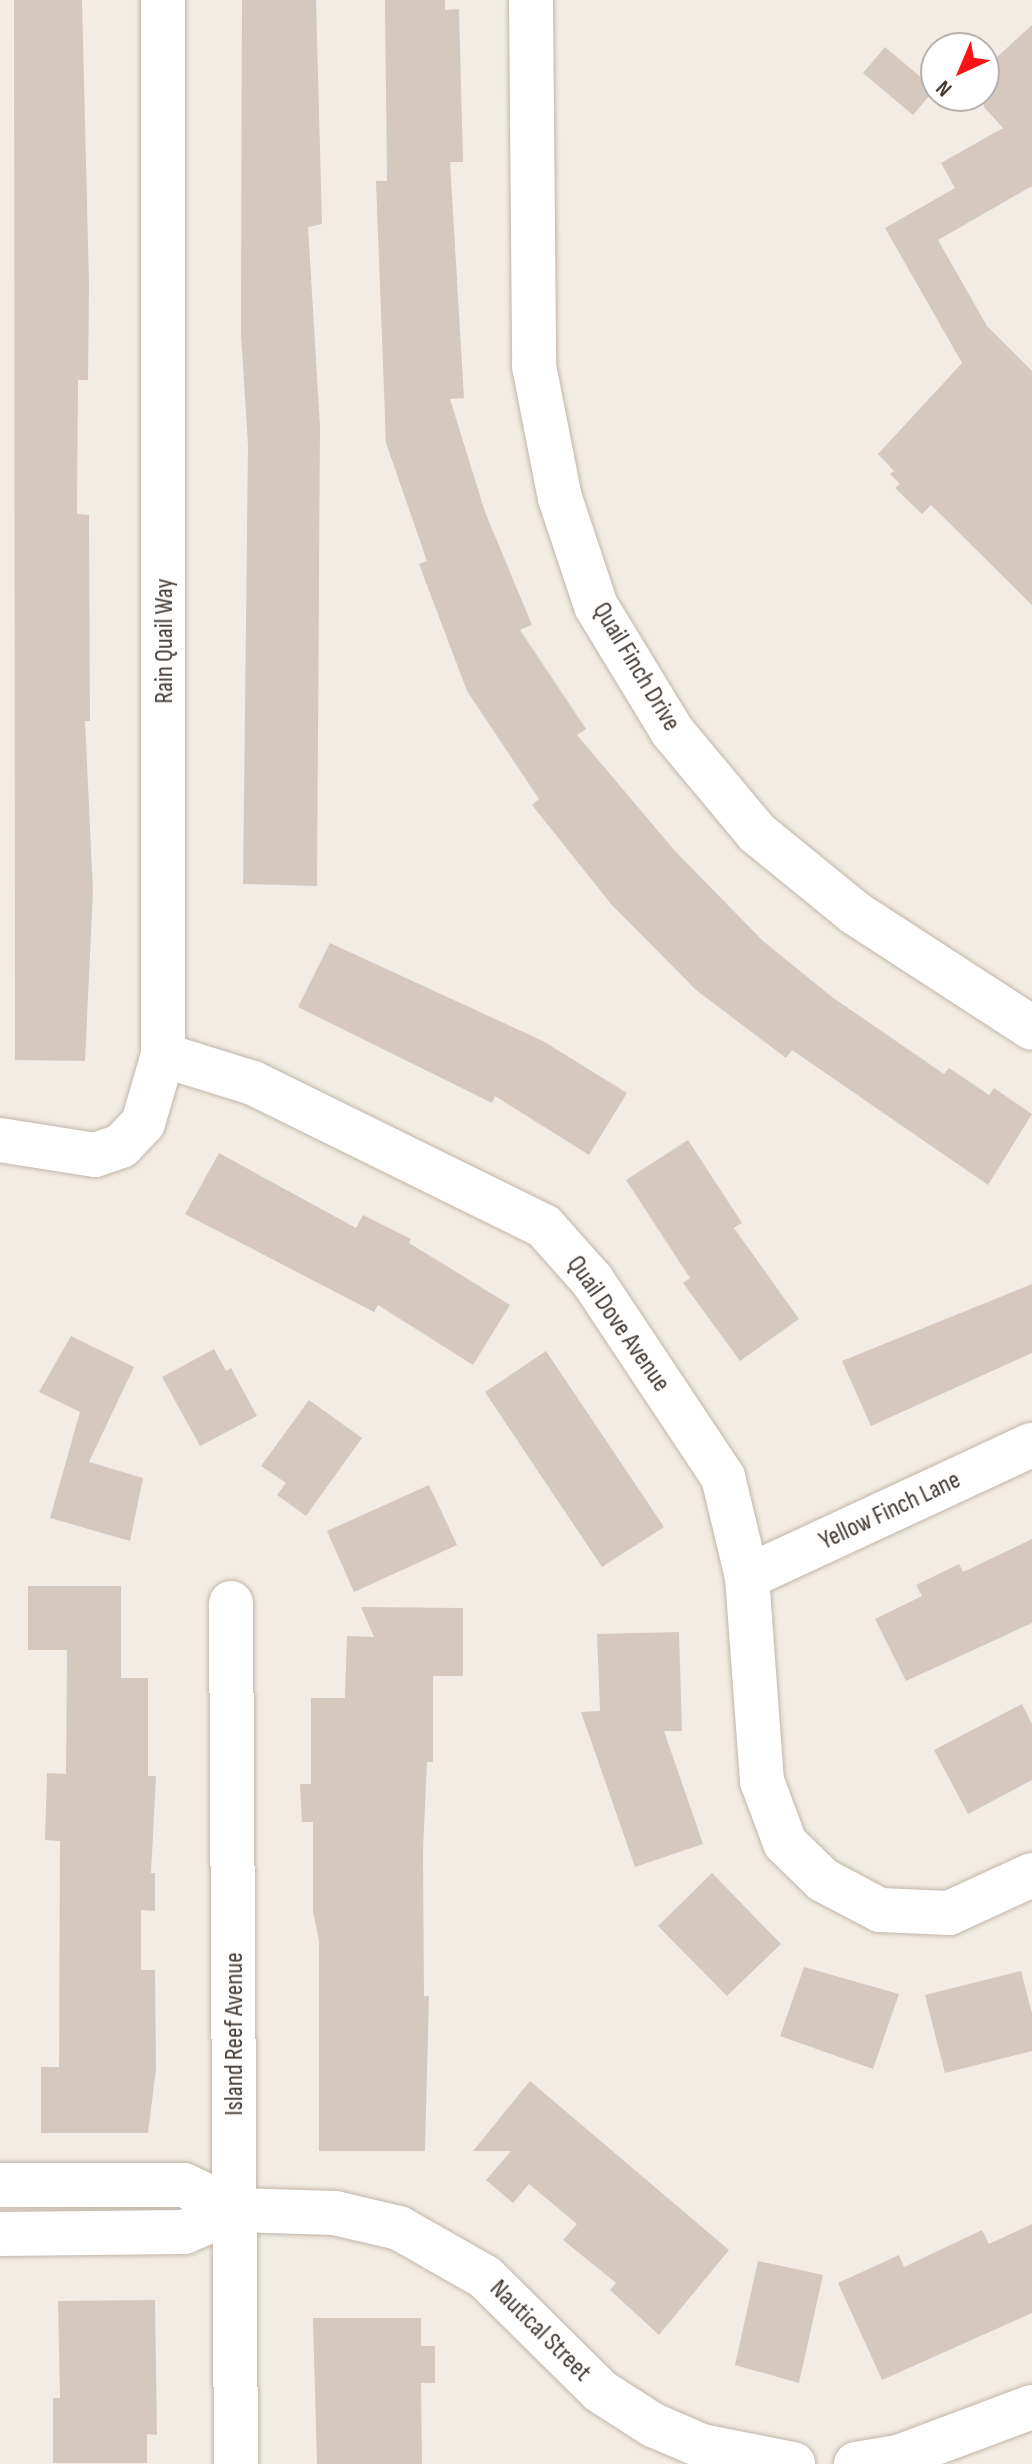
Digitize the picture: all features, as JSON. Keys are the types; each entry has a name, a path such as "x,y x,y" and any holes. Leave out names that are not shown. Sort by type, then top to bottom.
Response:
{"street":[{"name":"Rain Quail Way","path":"0,1140 95,1155 121,1146 143,1123 163,1055 163,0"},
{"name":"Quail Finch Drive","path":"531,0 534,366 560,498 596,606 672,731 757,833 855,913 1032,1028"},
{"name":"Quail Dove Avenue","path":"163,1055 253,1083 544,1226 592,1280 723,1477 739,1527 747,1577 762,1781 785,1843 823,1880 880,1910 949,1913 1032,1875"},
{"name":"Yellow Finch Lane","path":"747,1577 1032,1445"},
{"name":"Island Reef Avenue","path":"231,1603 236,2464"},
{"name":"Nautical Street","path":"0,2185 184,2185 236,2210 335,2213 399,2228 485,2277 600,2391 653,2425 702,2446 793,2464"},
{"name":"Nautical Street","path":"0,2234 184,2232 236,2210"},
{"path":"856,2464 898,2457 1032,2407"}],"building":[{"path":"14,0 82,0 89,284 88,380 78,380 77,514 89,515 90,721 85,721 93,891 85,1061 15,1060"},
{"path":"242,0 316,0 322,224 308,227 320,426 317,886 243,884 248,445 241,334"},
{"path":"385,0 445,0 445,10 459,9 463,162 450,162 464,398 450,399 485,512 532,625 520,630 586,729 577,735 675,851 763,941 832,997 944,1074 949,1068 989,1095 994,1088 1032,1114 988,1185 792,1050 786,1058 696,990 611,904 532,805 539,799 467,691 419,564 427,561 386,443 376,181 387,181"},
{"path":"1032,25 1032,186 938,240 987,326 1032,371 1032,605 931,505 922,514 895,488 900,484 890,474 894,471 878,454 962,363 885,228 955,188 941,163 1003,128 989,112 1000,112 1000,54"},
{"path":"885,47 920,76 920,107 913,115 863,73"},
{"path":"330,943 543,1041 627,1093 589,1155 495,1096 492,1103 298,1007"},
{"path":"688,1140 742,1223 734,1228 799,1319 740,1361 683,1283 690,1278 626,1180"},
{"path":"219,1153 356,1228 363,1215 411,1239 409,1243 510,1305 473,1365 378,1305 374,1312 185,1214"},
{"path":"1032,1284 1032,1353 871,1426 842,1361"},
{"path":"71,1336 134,1367 89,1462 143,1478 130,1541 50,1518 80,1412 39,1392"},
{"path":"214,1349 226,1371 231,1368 257,1416 200,1446 162,1377"},
{"path":"546,1351 664,1527 602,1567 485,1392"},
{"path":"309,1400 362,1438 306,1516 277,1495 286,1483 261,1466"},
{"path":"429,1485 457,1545 354,1592 327,1531"},
{"path":"1032,1539 1032,1623 906,1681 875,1619 922,1596 916,1585 959,1564 963,1572"},
{"path":"28,1586 121,1586 121,1678 148,1678 148,1776 156,1776 151,1873 155,1873 155,1911 141,1910 141,1970 155,1970 156,2069 148,2133 41,2133 41,2067 59,2067 60,1841 45,1840 47,1773 66,1774 67,1650 28,1650"},
{"path":"361,1607 463,1608 463,1676 433,1676 433,1762 427,1762 423,1851 424,1996 429,1996 425,2151 319,2151 319,1941 313,1911 313,1822 302,1822 300,1784 311,1784 311,1698 345,1698 347,1636 374,1637"},
{"path":"679,1632 682,1731 664,1731 703,1844 635,1867 581,1712 600,1711 597,1634"},
{"path":"1022,1704 1032,1724 1032,1780 968,1814 934,1750"},
{"path":"712,1873 781,1944 727,1996 658,1926"},
{"path":"804,1967 899,1994 873,2069 780,2036"},
{"path":"1021,1971 1032,2013 1032,2051 945,2073 925,1995"},
{"path":"530,2081 729,2250 659,2335 610,2290 616,2283 563,2240 577,2224 529,2184 513,2203 486,2180 511,2151 473,2151"},
{"path":"1032,2224 1032,2313 882,2380 838,2283 899,2255 904,2267 982,2230 989,2244"},
{"path":"758,2261 823,2275 799,2383 735,2365"},
{"path":"155,2300 157,2435 147,2434 147,2463 53,2463 53,2398 60,2398 58,2301"},
{"path":"313,2318 421,2318 421,2346 435,2346 435,2383 421,2383 422,2464 317,2464"}]}
